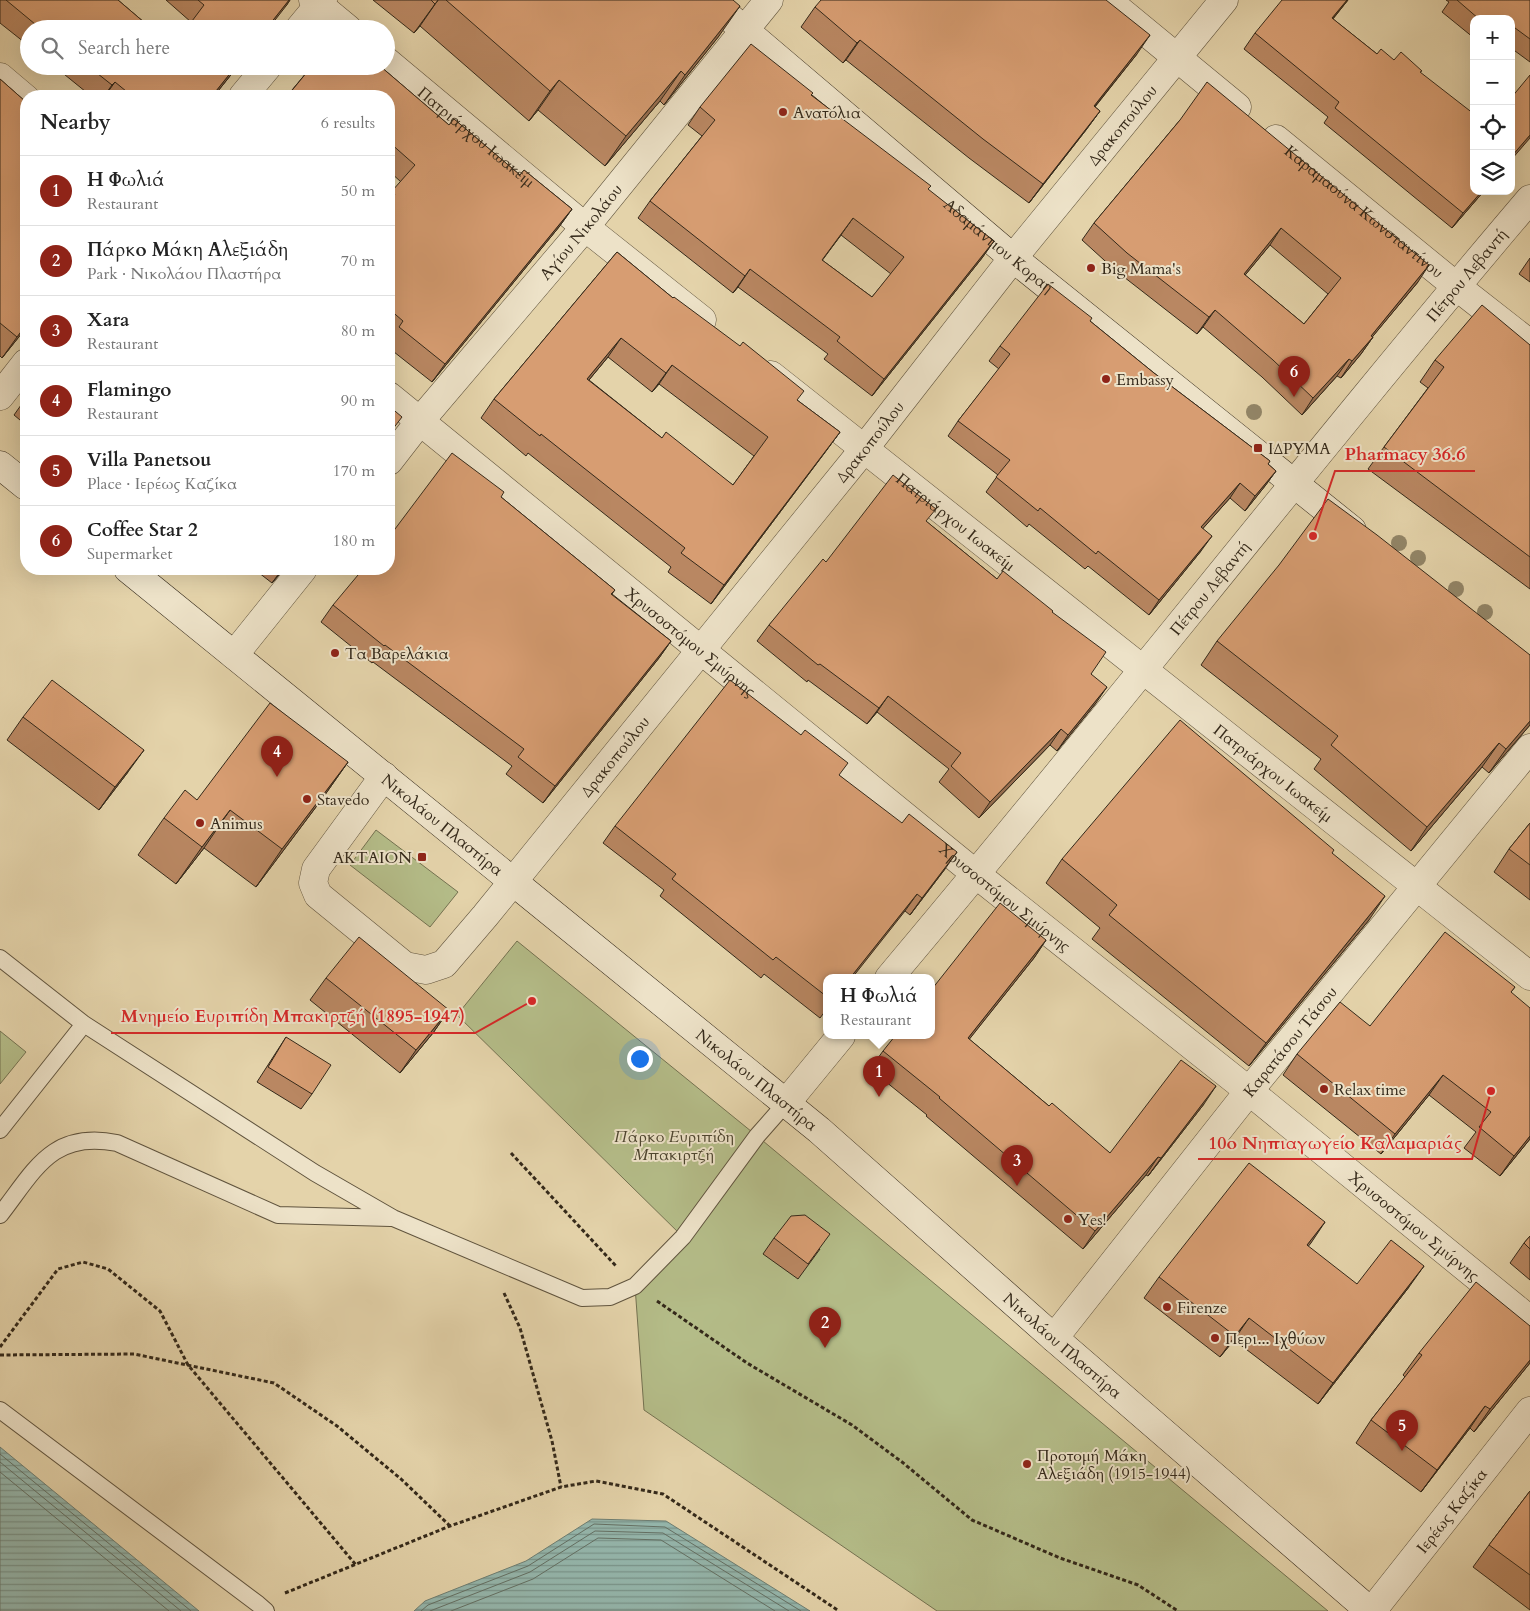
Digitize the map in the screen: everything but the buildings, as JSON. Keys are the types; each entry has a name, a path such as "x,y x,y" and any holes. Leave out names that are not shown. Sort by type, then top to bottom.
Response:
{"street":[{"name":"Αδαμάντιου Κοραή","path":"709,0 1013,258 1370,543"},
{"name":"Αγίου Νικολάου","path":"395,453 420,421 585,227 769,0"},
{"name":"Καραμαούνα Κωνσταντίνου","path":"1107,0 1456,286 1530,344"},
{"name":"Δρακοπούλου","path":"384,776 316,869 313,883 318,895 405,966 426,970 444,964 702,650 864,449 1013,258 1224,0"},
{"path":"305,20 318,2 338,20"},
{"name":"Πατριάρχου Ιωακείμ","path":"395,69 585,227 724,338"},
{"path":"249,90 261,75"},
{"path":"0,77 20,94"},
{"name":"Πέτρου Λεβαντή","path":"893,974 977,875 1293,483 1530,199"},
{"name":"Πατριάρχου Ιωακείμ","path":"755,362 1530,976"},
{"path":"0,396 20,371"},
{"name":"Χρυσοστόμου Σμύρνης","path":"395,401 977,875 1249,1091 1530,1320"},
{"path":"0,465 20,481"},
{"name":"Νικολάου Πλαστήρα","path":"135,575 819,1130 1054,1338 1371,1611"},
{"path":"234,655 298,575"},
{"name":"Καρατάσου Τάσου","path":"1054,1338 1249,1091 1530,748"},
{"path":"786,1103 839,1039"},
{"name":"Ιερέως Καζίκα","path":"1371,1611 1530,1410"}],"lane":[{"path":"0,958 84,1024 315,1172 393,1218 582,1298 610,1296 635,1286 683,1237 757,1136 786,1103"},
{"path":"0,1130 84,1024"},
{"path":"0,1215 44,1159 56,1150 77,1142 101,1140 118,1143 278,1215 393,1218"},
{"path":"0,1410 262,1607"}],"path":[{"path":"511,1153 635,1286 747,1362 852,1425 902,1462 972,1520 1060,1558 1138,1585 1178,1611"},
{"path":"488,1258 520,1328 552,1441 562,1486"},
{"path":"0,1347 58,1270 83,1262 108,1269 160,1311 188,1365 356,1565"},
{"path":"0,1355 134,1354 274,1383 344,1432 401,1479 450,1526"},
{"path":"262,1607 450,1526 562,1486 596,1481 663,1494 840,1611"}],"green space":[{"path":"376,830 458,892 430,927 350,865"},
{"name":"Πάρκο Ευριπίδη Μπακιρτζή","path":"517,941 757,1136 1328,1611 937,1611 644,1410 635,1286 683,1237 457,1015"},
{"path":"0,1031 26,1052 0,1084"}],"water":[{"path":"0,1447 199,1611 0,1611"},
{"path":"592,1519 666,1521 810,1611 414,1611 425,1601 526,1561"}],"place":[{"name":"Ανατόλια","path":"783,112"},
{"name":"Big Mama's","path":"1091,268"},
{"name":"Embassy","path":"1106,379"},
{"name":"Coffee Star 2","path":"1294,397"},
{"name":"ΙΔΡΥΜΑ","path":"1258,448"},
{"name":"Pharmacy 36.6","path":"1313,536"},
{"name":"Τα Βαρελάκια","path":"335,653"},
{"name":"Flamingo","path":"277,777"},
{"name":"Stavedo","path":"307,799"},
{"name":"Animus","path":"200,823"},
{"name":"ΑΚΤΑΙΟΝ","path":"422,857"},
{"name":"Μνημείο Ευριπίδη Μπακιρτζή (1895-1947)","path":"532,1001"},
{"name":"Relax time","path":"1324,1089"},
{"name":"10ο Νηπιαγωγείο Καλαμαριάς","path":"1491,1091"},
{"name":"Η Φωλιά","path":"879,1097"},
{"name":"Xara","path":"1017,1186"},
{"name":"Yes!","path":"1068,1219"},
{"name":"Firenze","path":"1167,1307"},
{"name":"Περι... Ιχθύων","path":"1215,1338"},
{"name":"Πάρκο Μάκη Αλεξιάδη","path":"825,1348"},
{"name":"Villa Panetsou","path":"1402,1451"},
{"name":"Προτομή Μάκη Αλεξιάδη (1915-1944)","path":"1027,1464"}]}
